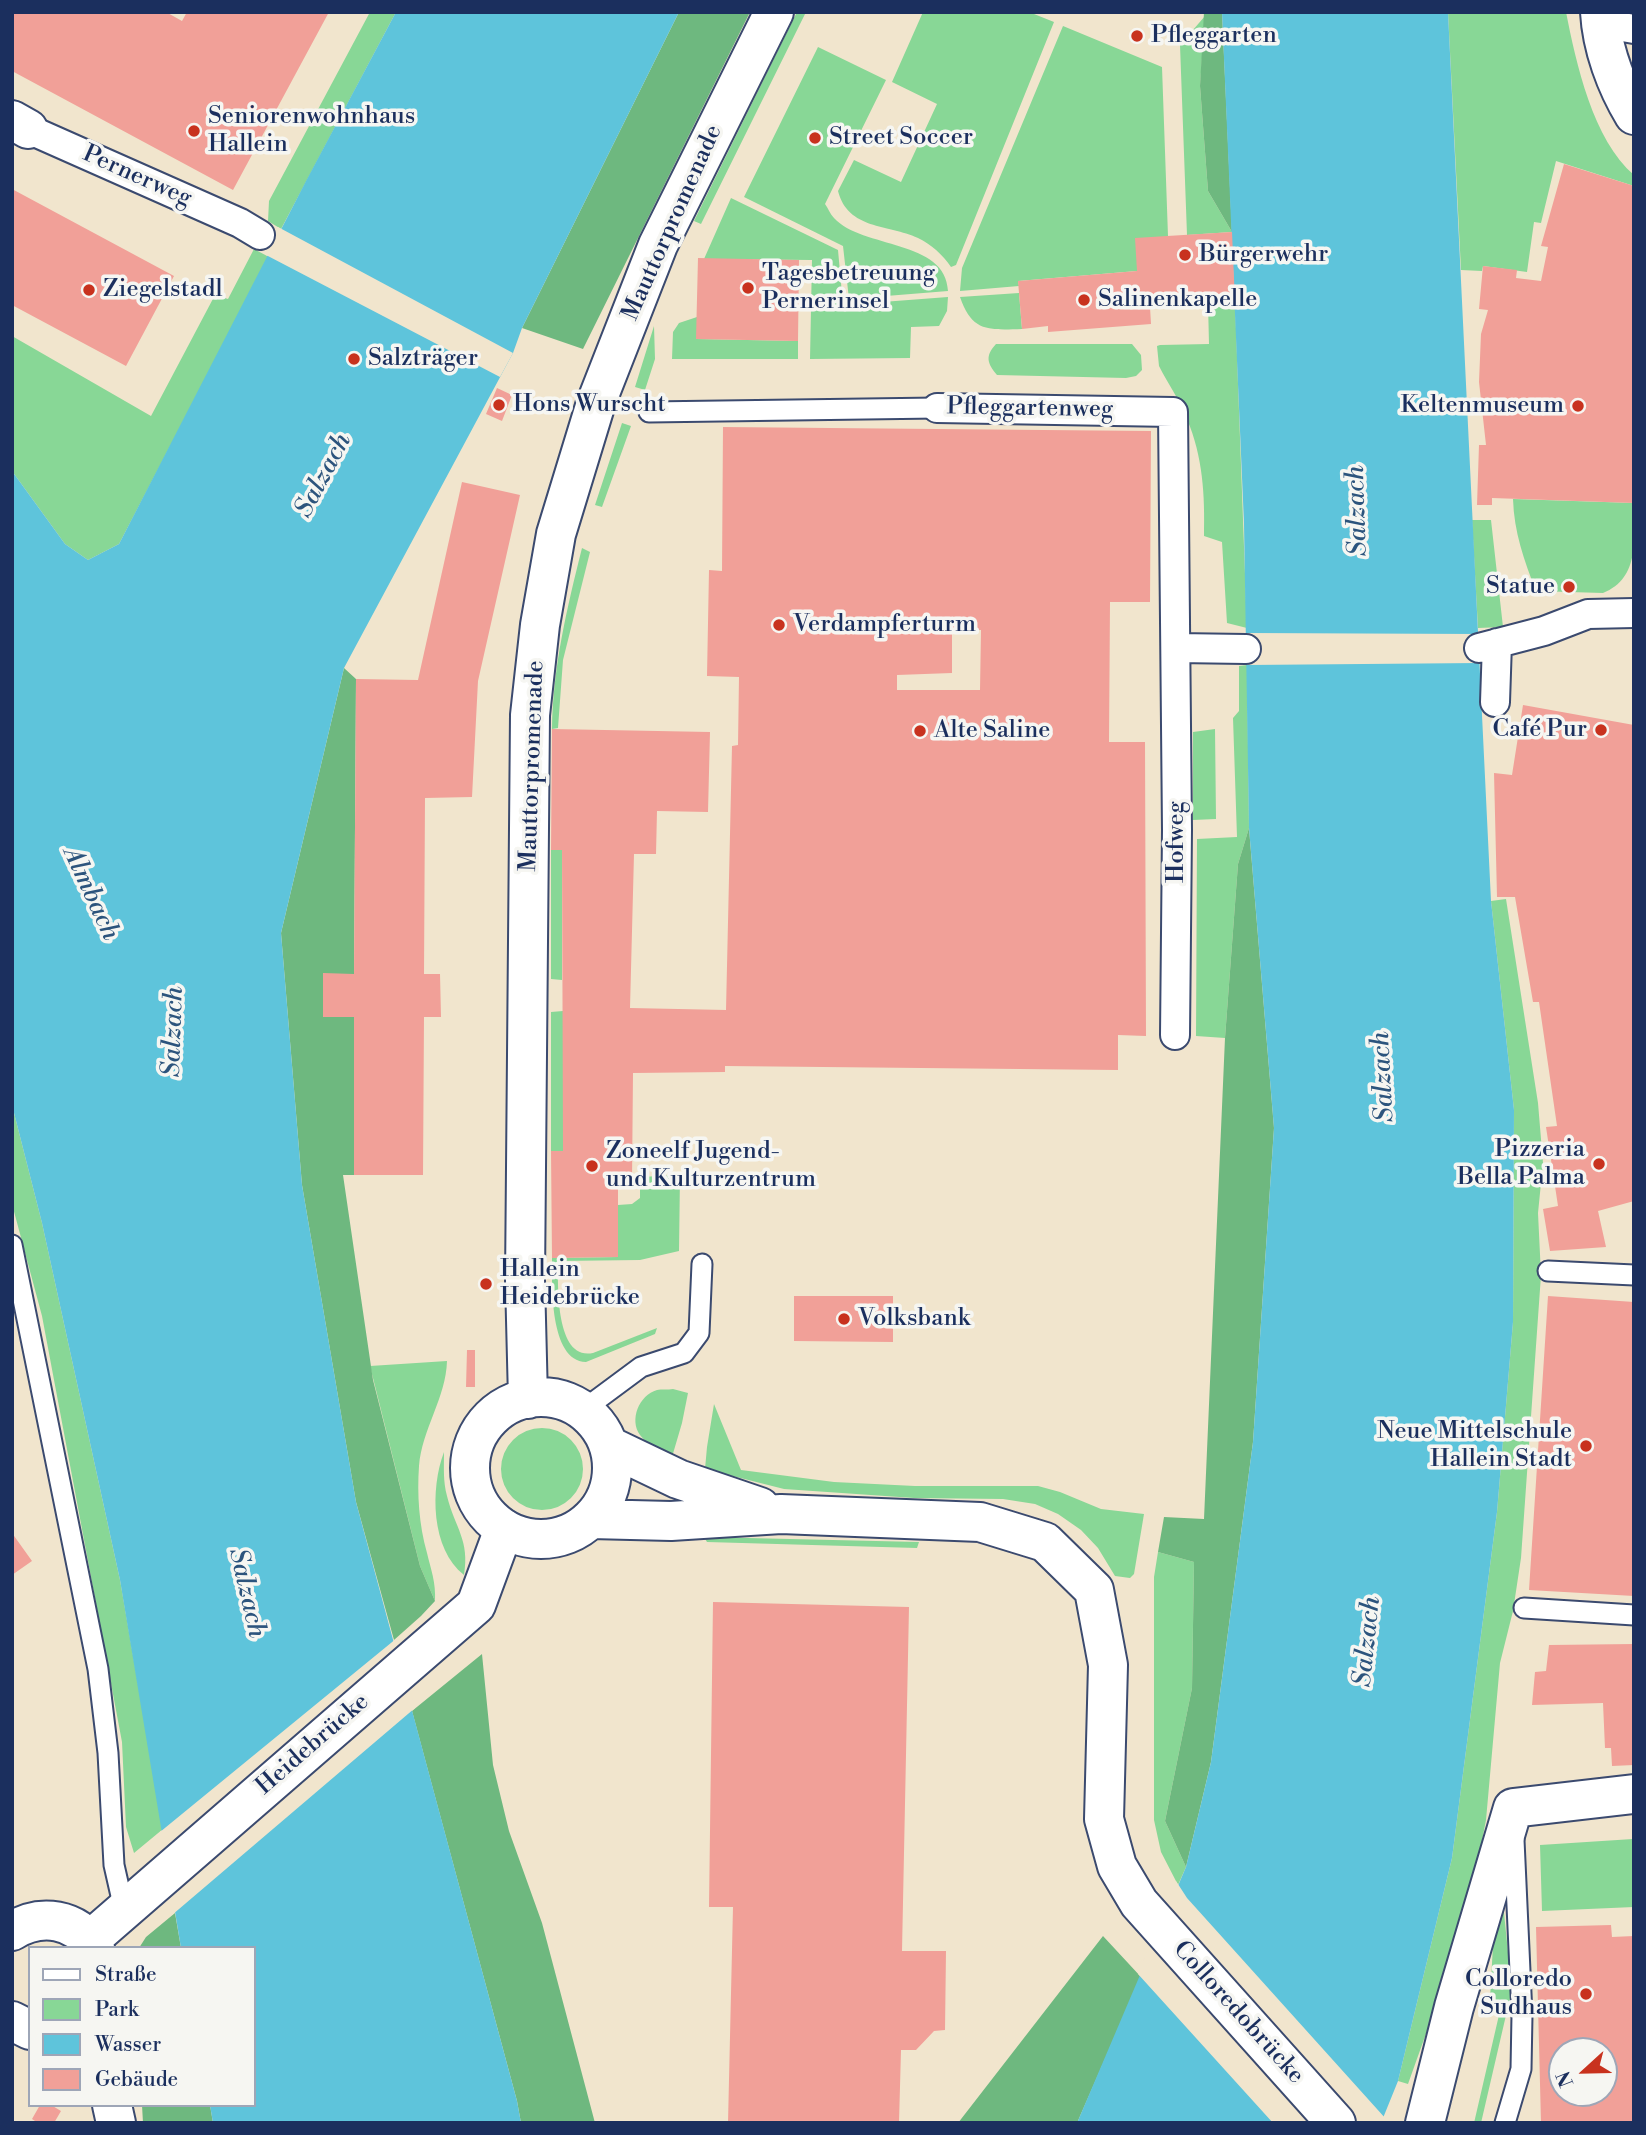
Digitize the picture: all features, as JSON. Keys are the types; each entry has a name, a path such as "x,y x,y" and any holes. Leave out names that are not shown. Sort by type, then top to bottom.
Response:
{"main road":[{"name":"Mauttorpromenade","path":"528,1399 525,1280 530,715 540,625 556,534 596,403 658,244 774,12"},
{"path":"1611,22 1610,64 1634,116"},
{"path":"528,1399 566,1401 583,1410 599,1426 609,1446 612,1466 610,1486 603,1504 591,1519 573,1532 550,1539 526,1538 504,1530 486,1513 474,1492 471,1468 474,1444 486,1423 505,1407 528,1399"},
{"path":"609,1446 678,1479 781,1514"},
{"path":"591,1519 671,1521 781,1514"},
{"name":"Colloredobrücke","path":"781,1514 980,1522 1045,1542 1094,1590 1108,1665 1104,1819 1117,1866 1139,1903 1336,2123"},
{"name":"Heidebrücke","path":"92,1944 133,1901 475,1605 504,1530"},
{"path":"1425,2123 1454,2007 1513,1808 1634,1794"},
{"path":"12,1931 26,1923 46,1920 65,1923 92,1944"},
{"path":"12,2021 28,2029"}],"street":[{"name":"Pernerweg","path":"20,125 240,223 260,236"},
{"name":"Pfleggartenweg","path":"937,408 1173,412 1177,648"},
{"path":"1494,702 1488,646 1544,631 1588,614 1634,613"},
{"path":"1177,648 1246,649"},
{"name":"Hofweg","path":"1175,1035 1177,648"}],"lane":[{"name":"Pfleggartenweg","path":"649,412 937,408"},
{"path":"12,1245 98,1669 108,1752 114,1865 133,1901"},
{"path":"583,1410 641,1367 684,1353 699,1333 702,1264"},
{"path":"1548,1271 1634,1275"},
{"path":"1524,1608 1634,1615"},
{"path":"1505,2123 1521,2068 1522,2015 1513,1808"}],"green space":[{"path":"370,12 396,12 281,229 268,221 269,201"},
{"path":"679,12 750,12 583,349 522,328"},
{"path":"797,12 806,12 701,224 694,221"},
{"path":"923,12 1029,12 1054,22 956,265 951,267 923,240 870,224 850,213 838,191 854,160 901,182 937,104 892,82"},
{"path":"1204,12 1222,12 1232,232 1208,191 1200,86"},
{"path":"1448,12 1566,12 1588,100 1607,142 1634,175 1634,186 1556,161 1541,223 1534,222 1527,272 1483,266 1482,271 1461,270"},
{"path":"1205,16 1200,86 1208,191 1232,232 1187,235 1180,45"},
{"path":"1063,26 1162,67 1168,236 1137,271 1018,281 1019,286 960,291 962,268"},
{"name":"Street Soccer","path":"818,47 886,80 825,204 834,218 847,228 918,253 933,262 944,274 948,291 849,299 843,246 744,197"},
{"path":"731,198 838,250 843,305 948,297 947,311 939,326 911,327 910,358 810,359 812,260 704,259"},
{"path":"254,249 269,257 119,544 88,560 65,544 12,471 12,336 151,416 215,295 228,299"},
{"path":"1019,293 1022,329 991,329 976,323 960,297"},
{"path":"1235,302 1247,628 1227,623 1222,542 1204,536 1203,491 1197,448 1184,412 1159,366 1157,346 1209,344 1208,303"},
{"path":"697,317 697,339 798,341 798,359 672,359 673,332 679,323"},
{"path":"654,326 655,359 645,390 635,387"},
{"path":"996,344 1132,344 1141,355 1142,370 1136,376 1126,378 997,375 989,360 990,352"},
{"path":"622,423 631,426 602,507 595,505"},
{"path":"1513,499 1634,503 1633,555 1624,577 1603,593 1536,591 1520,546"},
{"path":"1472,520 1491,520 1503,627 1478,628"},
{"path":"582,548 590,552 563,660 558,728 552,729 558,660"},
{"path":"1247,665 1249,828 1238,864 1225,1038 1196,1036 1197,839 1237,837 1233,718 1239,711 1239,666"},
{"path":"344,668 356,679 354,974 323,974 323,1016 354,1017 354,1175 343,1175 373,1380 420,1566 435,1601 394,1640 356,1502 302,1185 281,933"},
{"path":"1215,729 1216,819 1193,820 1193,732"},
{"path":"1249,828 1274,1128 1253,1442 1211,1762 1186,1867 1165,1821 1192,1688 1194,1562 1158,1552 1164,1517 1204,1519 1225,1038 1238,864"},
{"path":"551,850 562,850 562,980 551,979"},
{"path":"1506,899 1538,1103 1543,1163 1538,1213 1541,1275 1521,1558 1513,1611 1500,1663 1486,1820 1467,1919 1408,2084 1398,2081 1452,1858 1497,1512 1513,1322 1514,1110 1491,901"},
{"path":"563,1011 563,1151 551,1151 551,1012"},
{"path":"12,1105 42,1223 120,1580 163,1829 134,1853 126,1827 122,1742 42,1316 12,1204"},
{"path":"680,1175 679,1251 640,1260 558,1261 561,1319 572,1345 581,1352 593,1353 657,1328 655,1334 586,1362 574,1358 565,1349 555,1319 552,1258 618,1257 618,1205 632,1204 640,1198 640,1177"},
{"path":"447,1361 443,1388 424,1439 418,1477 420,1521 434,1582 435,1601 420,1566 370,1366"},
{"path":"673,1389 688,1393 672,1457 643,1439 635,1422 645,1397 657,1390"},
{"path":"714,1404 741,1470 834,1482 915,1486 1038,1486 1101,1509 1144,1514 1134,1574 1130,1578 1115,1576 1098,1548 1081,1530 1058,1514 1035,1504 1003,1499 914,1498 784,1489 705,1469"},
{"path":"542,1428 558,1431 571,1440 580,1453 583,1469 580,1485 571,1498 558,1507 542,1510 526,1507 513,1498 504,1485 501,1469 504,1453 513,1440 526,1431"},
{"path":"444,1452 446,1490 465,1552 464,1575 453,1564 445,1550 436,1518 437,1483"},
{"path":"704,1537 919,1542 917,1548 707,1542"},
{"path":"1158,1552 1194,1562 1192,1688 1165,1821 1186,1867 1178,1885 1161,1852 1154,1820 1154,1577"},
{"path":"482,1654 493,1765 509,1831 542,1923 595,2123 521,2123 412,1711"},
{"path":"1633,1839 1634,1907 1542,1911 1540,1845"},
{"path":"1503,1903 1510,1998 1481,2123 1474,2123 1502,2002 1490,1999 1494,1927"},
{"path":"175,1913 181,1946 140,1946 146,1937"},
{"path":"1103,1936 1141,1977 1077,2123 958,2123"},
{"path":"142,2107 210,2107 213,2123 143,2123"}],"water":[{"path":"396,12 679,12 522,328 513,353 344,668 281,933 302,1185 356,1502 521,2123 213,2123 210,2107 256,2107 256,1946 181,1946 120,1580 42,1223 12,1105 12,471 65,544 88,560 119,544"},
{"name":"Salzach","path":"1222,12 1448,12 1491,901 1514,1110 1513,1322 1497,1512 1452,1858 1398,2081 1381,2123 1077,2123 1186,1867 1211,1762 1253,1442 1274,1128 1249,828 1244,524"}],"pier":[{"path":"278,227 513,353 500,377 266,255"},
{"path":"1247,633 1478,634 1480,663 1247,665"},
{"path":"397,1638 415,1708 172,1915 160,1832"},
{"path":"1176,1881 1187,1898 1386,2119 1385,2123 1273,2123 1138,1974"}],"building":[{"name":"Seniorenwohnhaus Hallein","path":"12,12 166,12 182,21 187,12 329,12 233,190 12,71"},
{"path":"1564,164 1634,186 1634,503 1492,498 1492,505 1477,505 1479,445 1486,445 1479,382 1481,334 1488,310 1479,309 1483,266 1517,270 1516,278 1541,281 1548,247 1541,246"},
{"name":"Ziegelstadl","path":"12,189 174,276 126,366 12,305"},
{"path":"1232,232 1235,302 1150,307 1151,324 1048,332 1048,326 1022,329 1018,281 1137,271 1135,238"},
{"name":"Tagesbetreuung Pernerinsel","path":"698,258 799,260 798,341 696,339"},
{"name":"Hons Wurscht","path":"497,388 512,395 502,421 486,414"},
{"path":"723,427 1151,431 1150,602 1110,602 1109,742 1145,742 1146,1036 1118,1035 1118,1070 725,1066 725,1072 633,1073 632,1181 618,1182 618,1257 552,1258 551,1151 563,1151 562,850 551,850 552,729 710,732 708,812 657,811 656,854 634,854 630,1008 726,1010 732,746 738,745 739,677 707,676 709,570 722,571","holes":["952,629 981,630 980,690 897,690 897,675 952,673"]},
{"path":"462,482 520,495 478,681 472,797 425,798 424,974 440,974 441,1017 424,1017 423,1175 354,1175 354,1017 323,1017 323,973 354,974 356,679 418,680"},
{"path":"1523,705 1634,725 1634,1201 1598,1211 1606,1247 1550,1251 1543,1209 1558,1206 1546,1127 1557,1126 1539,1002 1533,1002 1515,897 1497,897 1494,773 1512,775"},
{"name":"Volksbank","path":"794,1296 893,1296 893,1342 794,1341"},
{"name":"Neue Mittelschule Hallein Stadt","path":"1548,1296 1634,1302 1634,1596 1529,1590"},
{"path":"467,1350 475,1350 475,1387 466,1387"},
{"path":"12,1533 32,1561 12,1575"},
{"path":"713,1602 909,1607 902,1951 946,1951 945,2030 934,2031 916,2050 901,2050 899,2123 728,2123 733,1907 709,1907"},
{"path":"1634,1644 1634,1765 1612,1766 1611,1748 1605,1748 1603,1703 1532,1705 1535,1672 1546,1671 1549,1645"},
{"name":"Colloredo Sudhaus","path":"1611,1925 1612,1937 1634,1936 1634,2123 1541,2123 1536,1927"},
{"path":"39,2107 54,2107 61,2111 54,2123 38,2123 32,2119"}],"place":[{"name":"Pfleggarten","path":"1137,36"},
{"name":"Seniorenwohnhaus Hallein","path":"194,131"},
{"name":"Street Soccer","path":"815,138"},
{"name":"Bürgerwehr","path":"1185,255"},
{"name":"Tagesbetreuung Pernerinsel","path":"748,288"},
{"name":"Ziegelstadl","path":"89,290"},
{"name":"Salinenkapelle","path":"1084,300"},
{"name":"Salzträger","path":"354,359"},
{"name":"Hons Wurscht","path":"499,405"},
{"name":"Keltenmuseum","path":"1578,406"},
{"name":"Statue","path":"1569,587"},
{"name":"Verdampferturm","path":"779,625"},
{"name":"Café Pur","path":"1601,730"},
{"name":"Alte Saline","path":"920,731"},
{"name":"Pizzeria Bella Palma","path":"1599,1164"},
{"name":"Zoneelf Jugend- und Kulturzentrum","path":"592,1166"},
{"name":"Hallein Heidebrücke","path":"486,1284"},
{"name":"Volksbank","path":"844,1319"},
{"name":"Neue Mittelschule Hallein Stadt","path":"1586,1446"},
{"name":"Colloredo Sudhaus","path":"1586,1994"}],"water label":[{"name":"Almbach","path":"90,894"}]}
